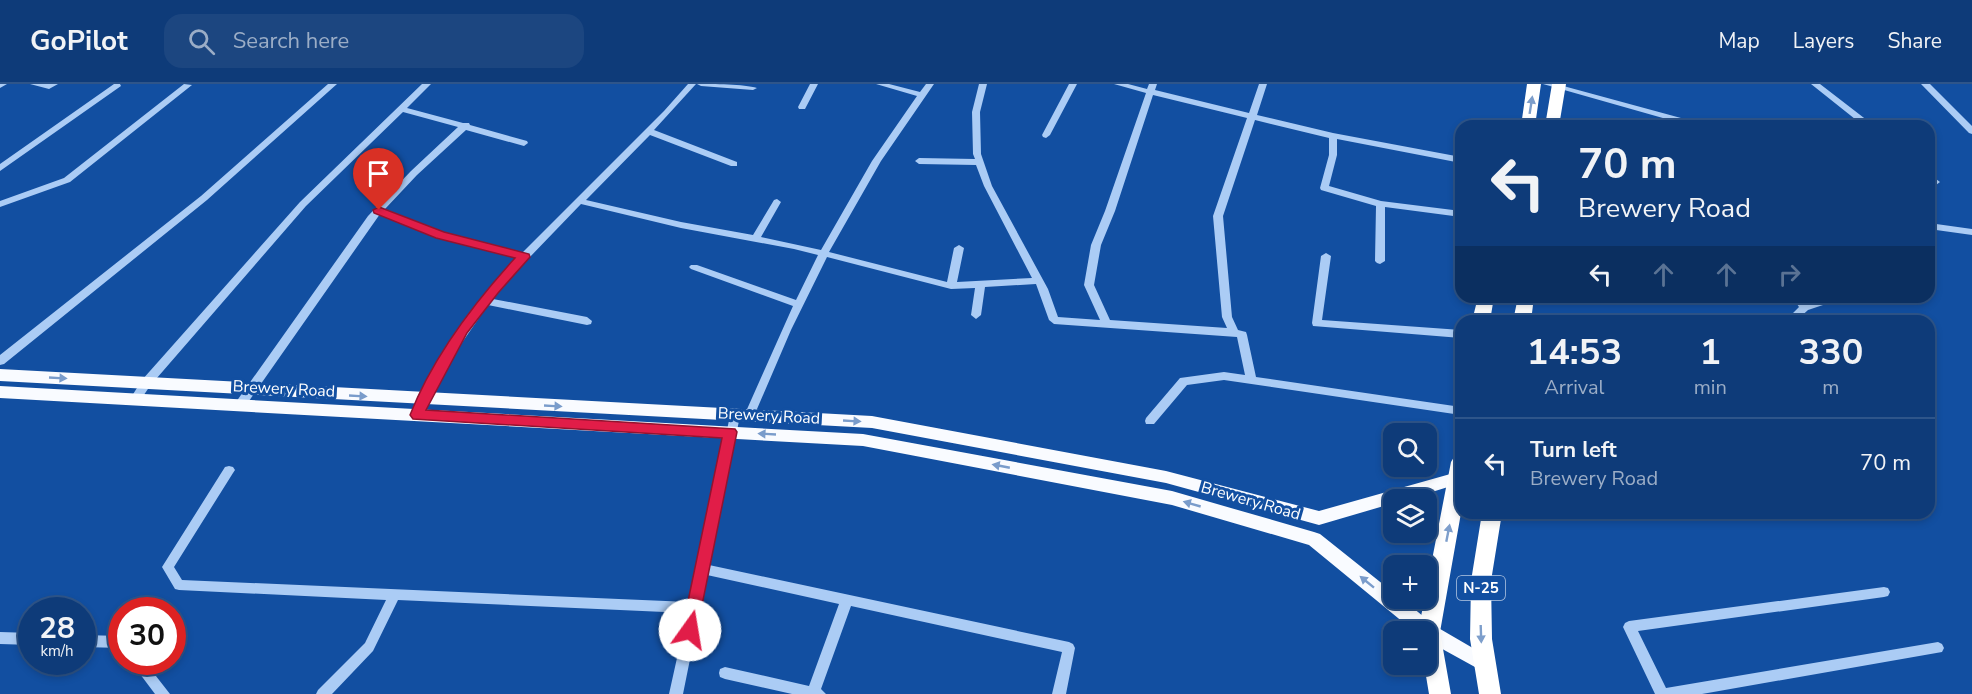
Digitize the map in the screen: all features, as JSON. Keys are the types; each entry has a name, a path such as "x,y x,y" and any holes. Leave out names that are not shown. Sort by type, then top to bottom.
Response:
{"highway":[{"path":"1529,120 1534,84"},
{"path":"1552,120 1555,85"},
{"name":"N-25","path":"1431,621 1455,498"},
{"name":"N-25","path":"1490,694 1481,639 1481,581 1491,519"},
{"name":"N-25","path":"1437,675 1440,694"}],"main road":[{"name":"Brewery Road","path":"0,375 872,423 1166,477 1319,518 1455,474"},
{"name":"Brewery Road","path":"0,392 864,440 1173,498 1314,539 1415,621"},
{"path":"1314,539 1319,518"},
{"name":"Brewery Road","path":"1437,637 1484,664"}],"street":[{"path":"34,84 49,87 54,84"},
{"path":"0,361 204,198 333,84"},
{"path":"135,399 146,383 303,204 427,84"},
{"path":"417,415 423,399 462,330 485,301 524,257 692,84"},
{"path":"701,84 753,88"},
{"path":"802,107 814,84"},
{"path":"880,84 921,95"},
{"path":"676,694 704,569 730,432 742,416 878,156 930,84"},
{"path":"983,84 976,112 977,154 988,186 1039,281 1054,320 1234,332 1242,335 1251,380"},
{"path":"1046,135 1073,84"},
{"path":"1118,84 1151,88 1251,117 1333,136 1455,159"},
{"path":"1234,332 1227,317 1218,216 1263,84"},
{"path":"1815,84 1861,120"},
{"path":"1924,84 1972,131"},
{"path":"0,204 67,180 188,85"},
{"path":"1555,85 1679,120"},
{"path":"0,168 117,86"},
{"path":"1107,324 1089,285 1096,245 1110,211 1151,88"},
{"path":"401,110 466,125 524,142"},
{"path":"240,405 249,389 379,210 414,173 466,125"},
{"path":"648,131 734,164"},
{"path":"1333,136 1333,155 1324,188 1381,204 1455,213"},
{"path":"919,160 980,162"},
{"path":"579,201 681,225 825,254 951,286 1039,281"},
{"path":"754,238 777,202"},
{"path":"1380,261 1381,204"},
{"path":"379,210 441,235 524,257"},
{"path":"1935,227 1972,232"},
{"path":"951,286 959,248"},
{"path":"1326,256 1317,323 1455,334"},
{"path":"694,267 799,305"},
{"path":"976,315 980,285"},
{"path":"485,301 587,321"},
{"path":"1801,303 1805,308"},
{"path":"1797,315 1805,308 1820,303"},
{"path":"1150,421 1184,381 1224,376 1455,410"},
{"path":"229,470 168,567 179,585 695,608"},
{"path":"704,569 1070,648 1059,694"},
{"path":"1884,592 1629,627 1664,694 1938,648"},
{"path":"323,694 369,647 395,594"},
{"path":"725,673 815,694 847,600"},
{"path":"0,638 18,639"},
{"path":"148,675 164,694"}],"route":[{"path":"379,210 441,235 524,257 462,330 423,399 417,415 730,432 690,630"}]}
